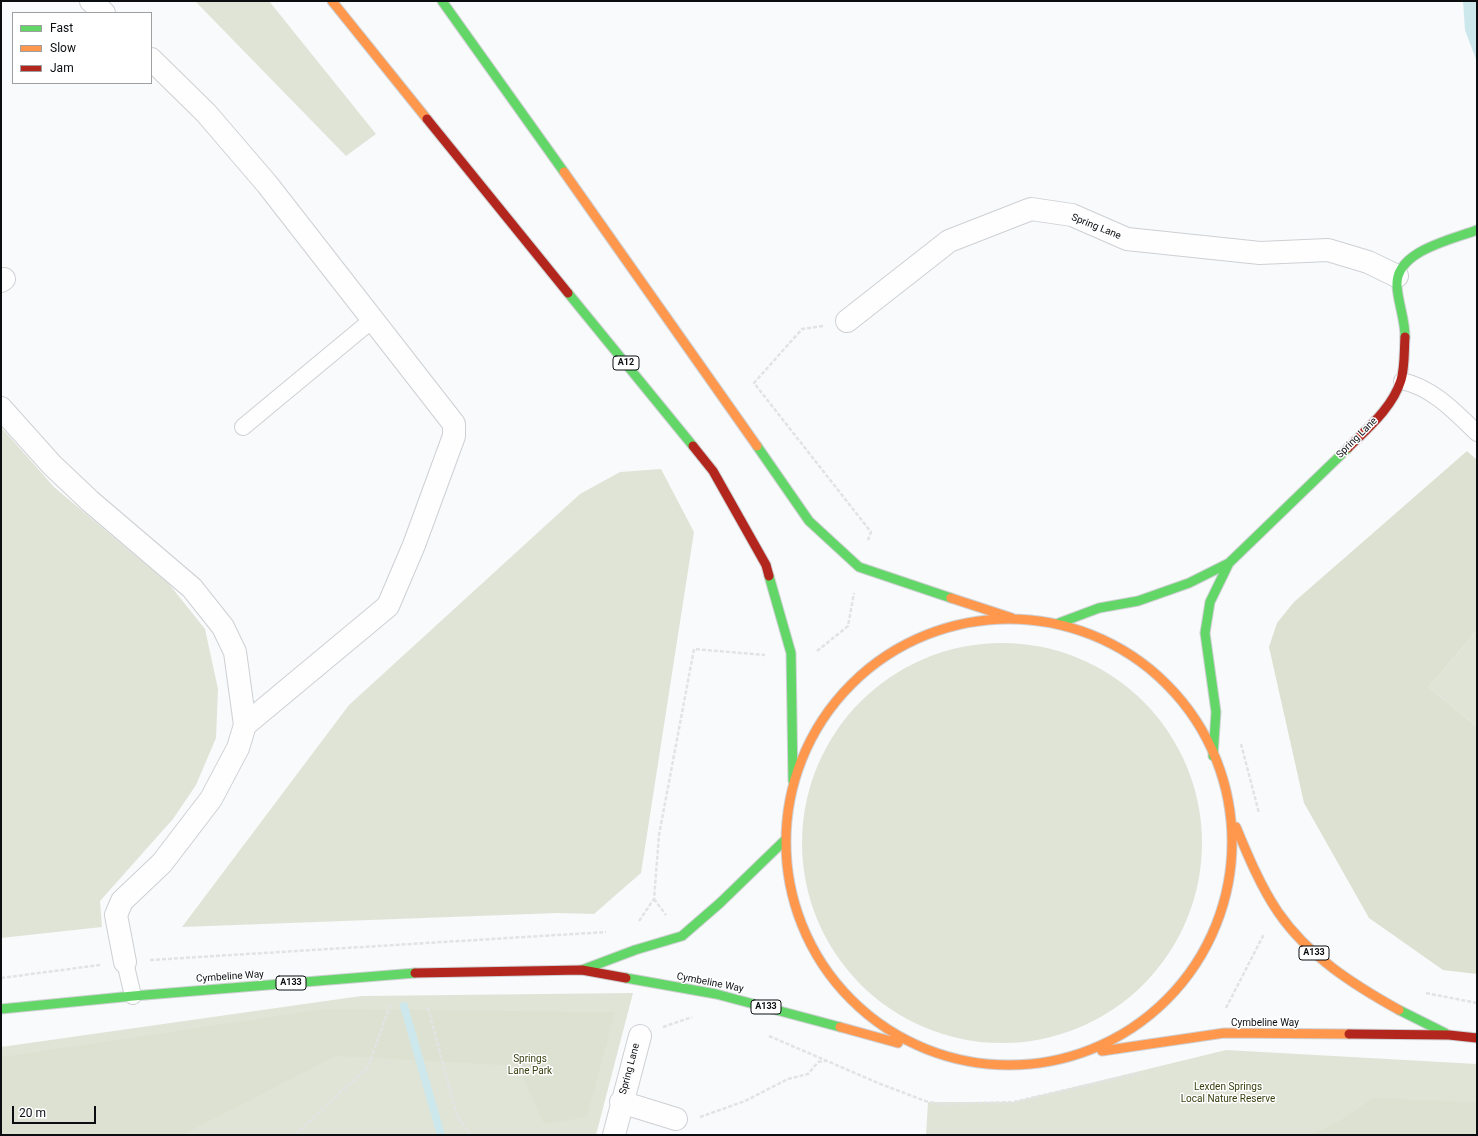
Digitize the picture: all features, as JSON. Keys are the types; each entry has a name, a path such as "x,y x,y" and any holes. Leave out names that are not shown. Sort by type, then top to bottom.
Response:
{"main road":[{"name":"A12","path":"332,1 713,471 766,565 791,653 793,781"},
{"path":"442,1 679,334 809,521 859,567 1012,618"},
{"path":"1397,276 1405,262 1417,254 1477,230"},
{"name":"Spring Lane","path":"1059,623 1099,608 1138,601 1189,583 1229,562 1370,426 1386,408 1402,381 1404,323 1397,290 1397,276"},
{"name":"Spring Lane","path":"1213,756 1216,712 1205,634 1210,602 1229,562"},
{"path":"1012,618 1059,623 1112,643 1151,668 1181,698 1213,756 1232,818 1231,873 1223,910 1208,947 1192,972 1167,1002 1131,1030 1082,1054 1036,1064 994,1065 948,1057 904,1039 873,1019 845,994 820,961 802,926 792,897 785,840 787,814 793,781 812,734 836,700 866,669 904,644 943,628 977,620 1012,618"},
{"name":"Cymbeline Way","path":"1232,818 1248,858 1280,916 1320,960 1357,986 1393,1007 1449,1035"},
{"name":"Cymbeline Way","path":"582,970 635,950 682,936 751,874 785,840"},
{"name":"Cymbeline Way","path":"1,1009 133,996 420,973 582,970 716,994 948,1057"},
{"name":"Cymbeline Way","path":"1082,1054 1224,1033 1449,1035 1477,1038"}],"street":[{"path":"91,1 103,12"},
{"path":"152,60 206,113 267,184 454,424 454,436 414,545 388,606 245,725"},
{"name":"Spring Lane","path":"847,321 949,241 1032,209 1072,216 1127,239 1260,253 1328,250 1368,262 1397,276"},
{"path":"1,408 52,465 79,491 192,588 223,627 235,652 245,725 238,748 211,799 162,863 122,901 116,915 125,962"},
{"name":"Spring Lane","path":"614,1135 621,1102 640,1036"},
{"name":"Spring Lane","path":"621,1102 676,1119"}],"lane":[{"path":"243,427 372,320"},
{"path":"1402,381 1416,384 1434,394 1477,433"},
{"path":"125,962 133,996"}],"path":[{"path":"637,924 654,899 659,835 694,650 765,656 816,652 848,626 859,567 871,532 754,382 802,329 847,321"},
{"path":"1240,740 1261,821"},
{"path":"1224,1033 1222,1016 1268,927 1280,916"},
{"path":"1,978 125,962 610,932"},
{"path":"1422,992 1477,1003"},
{"path":"295,1135 368,1067 390,1005"},
{"path":"428,1008 457,1116 471,1135"},
{"path":"640,1036 696,1016"},
{"path":"676,1119 700,1117 745,1101 788,1079 808,1074 818,1062 826,1061 928,1102 944,1104 1013,1102 1141,1073"}],"green space":[{"path":"195,1 269,1 376,134 346,156"},
{"path":"1,427 54,487 169,584 205,629 218,689 216,738 196,785 173,819 100,901 102,927 1,938"},
{"path":"1467,451 1477,460 1477,630 1429,687 1477,727 1477,974 1443,970 1369,918 1304,803 1269,647 1277,623 1294,602"},
{"path":"661,469 694,532 641,873 594,914 558,913 182,927 349,705 580,494 620,472"},
{"path":"1477,630 1477,727 1429,687"},
{"path":"1002,643 1041,647 1060,651 1079,658 1113,676 1144,701 1169,732 1187,766 1194,785 1198,804 1202,843 1198,882 1194,901 1187,920 1169,954 1144,985 1113,1010 1079,1028 1060,1035 1041,1039 1002,1043 963,1039 944,1035 925,1028 891,1010 860,985 835,954 817,920 810,901 806,882 802,843 806,804 810,785 817,766 835,732 860,701 891,676 925,658 944,651 963,647"},
{"name":"Springs Lane Park","path":"633,993 596,1135 1,1135 1,1047 361,996"},
{"name":"Springs Lane Park","path":"323,1009 615,1012 587,1117 544,1124 518,1066 336,1056 182,1135 1,1135 1,1057"},
{"name":"Lexden Springs Local Nature Reserve","path":"1226,1050 1477,1064 1477,1135 926,1135 928,1102 1013,1102"},
{"path":"1373,1098 1477,1102 1477,1135 1310,1135 1341,1120"}],"water":[{"path":"1463,1 1477,1 1477,62 1465,30"}],"waterway":[{"path":"404,1006 441,1135"}],"traffic: fast":[{"path":"442,1 564,172"},
{"path":"1405,337 1397,286 1399,274 1405,264 1426,249 1477,230"},
{"path":"568,293 693,446"},
{"path":"757,446 809,521 859,567 951,598"},
{"path":"1059,623 1099,608 1138,601 1189,583 1229,563 1348,448"},
{"path":"1213,756 1216,712 1205,633 1210,602 1229,563"},
{"path":"769,576 791,653 793,781"},
{"path":"582,970 635,950 682,936 720,903 785,840"},
{"path":"1,1009 133,996 415,973"},
{"path":"626,978 716,994 840,1027"},
{"path":"1399,1010 1445,1033"}],"traffic: slow":[{"path":"332,1 427,119"},
{"path":"564,172 757,446"},
{"path":"951,598 1012,618"},
{"path":"1009,619 1053,623 1074,628 1094,636 1133,656 1167,684 1195,718 1215,757 1223,777 1228,798 1232,842 1228,886 1223,907 1215,927 1195,966 1167,1000 1133,1028 1094,1048 1074,1056 1053,1061 1009,1065 965,1061 944,1056 924,1048 885,1028 851,1000 823,966 803,927 795,907 790,886 786,842 790,798 795,777 803,757 823,718 851,684 885,656 924,636 944,628 965,623 1009,619"},
{"path":"1236,827 1260,882 1278,912 1290,928 1318,956 1333,968 1349,980 1399,1010"},
{"path":"840,1027 898,1043"},
{"path":"1102,1051 1224,1033 1349,1034"}],"traffic: jam":[{"path":"427,119 568,293"},
{"path":"1348,448 1379,417 1397,390 1403,370 1405,337"},
{"path":"693,446 713,471 766,565 769,576"},
{"path":"415,973 582,970 626,978"},
{"path":"1349,1034 1449,1035 1477,1038"}]}
